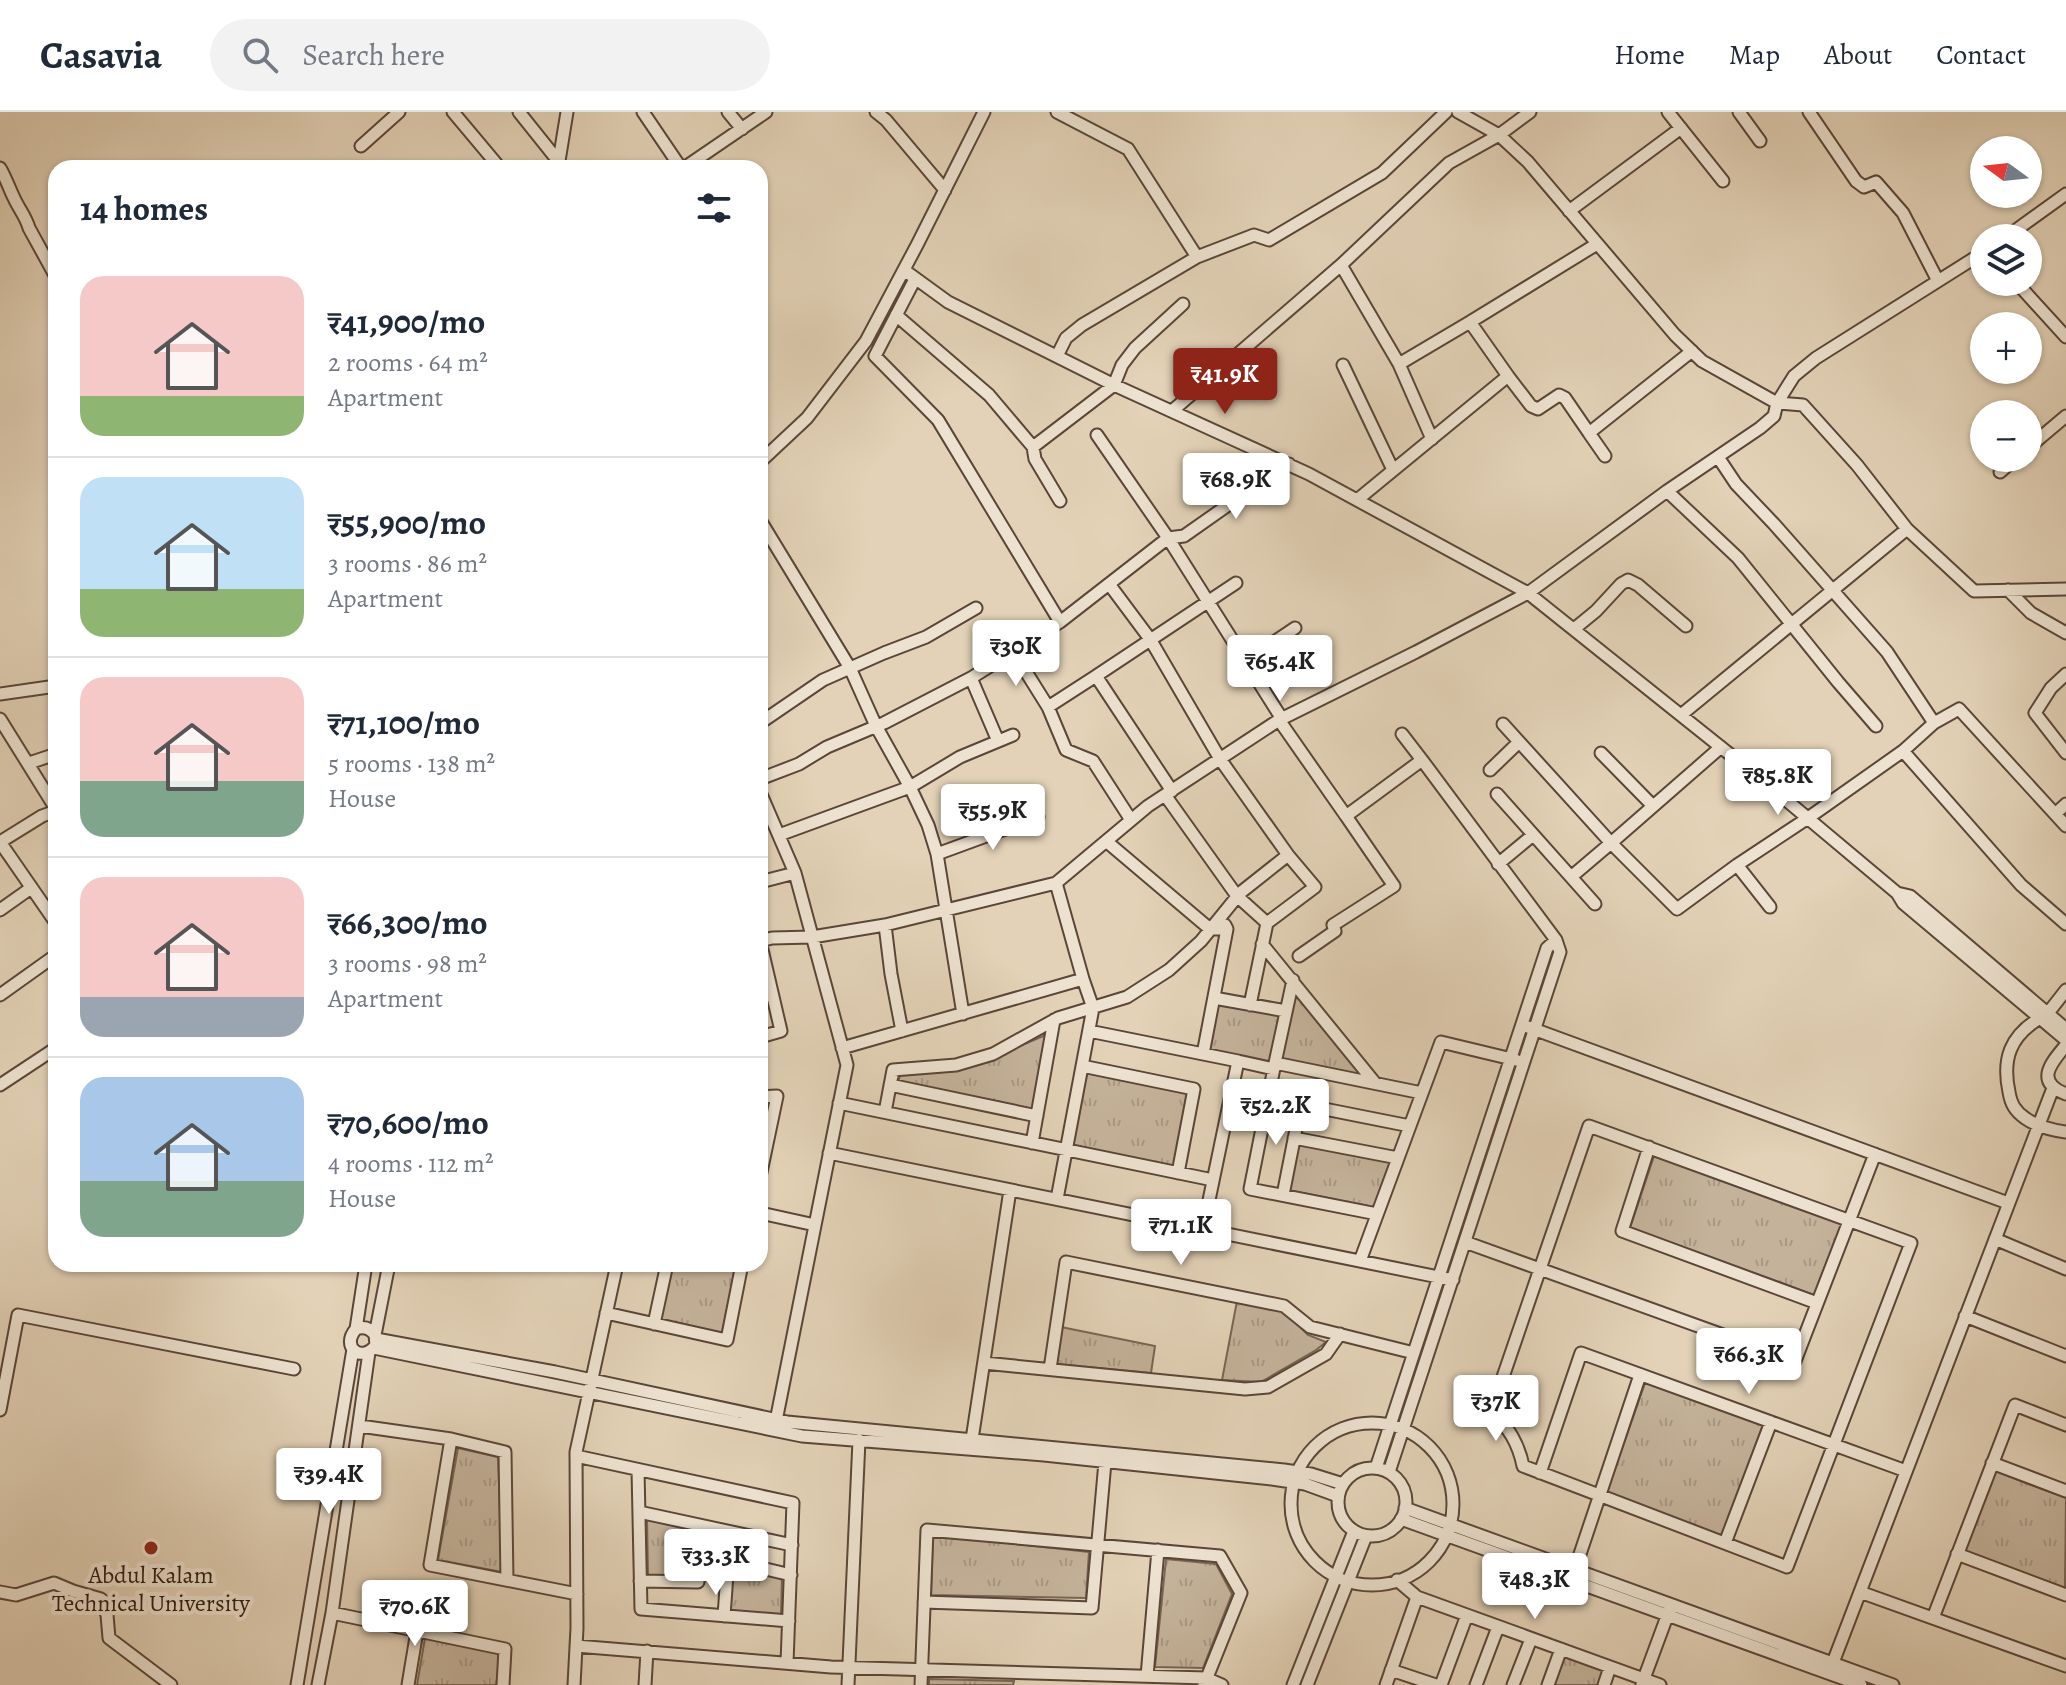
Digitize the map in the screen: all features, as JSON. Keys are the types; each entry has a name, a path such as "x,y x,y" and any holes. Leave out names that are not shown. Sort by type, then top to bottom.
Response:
{"street":[{"path":"361,146 399,112"},
{"path":"453,112 493,160"},
{"path":"519,112 554,160"},
{"path":"559,160 567,112"},
{"path":"643,112 677,160"},
{"path":"728,112 742,129"},
{"path":"695,160 766,112"},
{"path":"876,112 945,190"},
{"path":"768,455 807,418 866,341 984,112"},
{"path":"1057,112 1128,149 1197,257"},
{"path":"1057,356 1066,338 1082,325 1197,257 1254,235 1269,240 1382,173 1446,112"},
{"path":"1458,112 1499,135 1528,162 1675,335 1702,361 1777,403 1803,405 1857,465 1907,529 1974,591 2066,589"},
{"path":"1172,411 1341,265 1449,163 1499,135 1530,112"},
{"path":"1668,112 1723,181"},
{"path":"1739,112 1760,141"},
{"path":"1809,112 1856,181 1864,187 1876,182 1903,213 1938,281"},
{"path":"1569,211 1681,128"},
{"path":"0,168 48,262"},
{"path":"2024,224 2066,194"},
{"path":"1399,364 1597,244"},
{"path":"768,939 812,937 885,925 1056,883 1168,793 1281,719 1528,593 1667,491 1760,428 1774,416 1777,403 1794,376 1816,358 1970,261"},
{"path":"1341,265 1399,364 1432,439"},
{"path":"904,270 948,302 1114,385 1289,464 1528,593 1897,893 1910,896 2044,1016 2066,1043 2051,1063 2048,1074 2053,1088 2066,1094"},
{"path":"915,279 875,356 938,420 1060,622"},
{"path":"2029,296 2066,337"},
{"path":"1033,447 1114,385 1122,365 1135,348 1183,304"},
{"path":"896,315 989,395 1033,447 1035,459 1060,501"},
{"path":"1470,322 1531,406 1538,409 1559,395 1565,398 1605,456"},
{"path":"1589,433 1692,351"},
{"path":"1343,365 1393,470"},
{"path":"1357,500 1508,376"},
{"path":"2042,436 2066,416"},
{"path":"1097,435 1168,538 1281,719 1394,886 1333,925 1335,931 1299,956"},
{"path":"1718,457 1736,484 1887,652 1934,723"},
{"path":"768,776 799,764 827,747 971,678 1060,622 1168,538 1184,536 1289,464"},
{"path":"1667,491 1738,558 1876,726"},
{"path":"1681,715 1907,529"},
{"path":"768,533 850,668 876,726 928,825 937,854 963,1014"},
{"path":"1574,629 1628,580 1686,626"},
{"path":"1048,707 1236,583"},
{"path":"1109,584 1150,639 1220,759 1288,855 1315,887 1267,923 1250,1005"},
{"path":"2008,590 2031,613 2066,633"},
{"path":"768,718 823,680 926,637 976,608"},
{"path":"1246,661 1295,628"},
{"path":"1013,651 1048,707 1066,750 1093,761 1131,820"},
{"path":"2066,674 2051,688 2035,713 2066,753"},
{"path":"1096,676 1168,793 1237,896 1267,923"},
{"path":"971,678 998,741"},
{"path":"0,694 48,687"},
{"path":"1503,724 1611,843 1677,909 1903,751 1934,723 1959,709 2066,826"},
{"path":"0,719 48,796"},
{"path":"1389,1472 1560,952 1556,940 1402,734"},
{"path":"779,835 910,787 960,757 1013,735"},
{"path":"1490,770 1519,742"},
{"path":"1571,877 1721,747"},
{"path":"1903,751 2021,885 2066,924"},
{"path":"1601,753 1653,806"},
{"path":"29,763 48,757"},
{"path":"1346,816 1422,760"},
{"path":"1497,794 1595,904"},
{"path":"2055,814 2066,804"},
{"path":"768,810 795,873 847,1065 775,1425"},
{"path":"48,813 0,842 48,912"},
{"path":"937,854 1038,817"},
{"path":"1498,864 1533,835"},
{"path":"1106,841 1210,929 1227,929"},
{"path":"885,1112 893,1070 956,1065 993,1054 1054,1020 1127,997 1169,970 1201,941 1237,896 1288,855"},
{"path":"1737,865 1770,907"},
{"path":"768,880 795,873"},
{"path":"1056,883 1093,1008 1057,1199"},
{"path":"0,910 31,888"},
{"path":"1203,1054 1227,929 1220,917"},
{"path":"885,925 902,1031"},
{"path":"1376,1468 1547,948 1556,940"},
{"path":"1262,944 1375,1083"},
{"path":"0,995 48,961"},
{"path":"842,1048 1083,979"},
{"path":"1293,980 1250,1189 1377,1214"},
{"path":"2066,990 2044,1016 2015,1039 2007,1057 2006,1080 2011,1105 2022,1117 2038,1126 2066,1132"},
{"path":"1214,998 1286,1011"},
{"path":"768,1001 781,1031 768,1035"},
{"path":"2044,1016 2066,1029"},
{"path":"1032,1143 1054,1020"},
{"path":"1521,1025 2008,1203"},
{"path":"1089,1031 1422,1093"},
{"path":"1360,1261 1441,1042 1523,1063"},
{"path":"0,1085 48,1054"},
{"path":"1203,1229 1238,1061"},
{"path":"1082,1066 1194,1089 1178,1173"},
{"path":"890,1085 1037,1116"},
{"path":"1831,1668 2053,1088"},
{"path":"768,1097 777,1096 768,1139"},
{"path":"1269,1098 1410,1126"},
{"path":"839,1103 1213,1180"},
{"path":"1283,1195 1301,1104"},
{"path":"1589,1126 1849,1221 1911,1243 1787,1567 1523,1466 1513,1436 1492,1409 1589,1126"},
{"path":"1294,1138 1398,1158"},
{"path":"1649,1147 1622,1231 1817,1303"},
{"path":"829,1153 1453,1280"},
{"path":"1465,1242 1795,1361 1875,1154"},
{"path":"971,1444 1010,1190"},
{"path":"768,1215 815,1225"},
{"path":"1995,1239 2066,1269"},
{"path":"1050,1369 1066,1262 1284,1306 1310,1327 1414,1353"},
{"path":"297,1685 353,1349 350,1341 356,1329 365,1272"},
{"path":"318,1685 387,1272"},
{"path":"574,1685 576,1456 615,1272"},
{"path":"654,1324 665,1272"},
{"path":"606,1313 727,1340 740,1272"},
{"path":"0,1410 18,1315 294,1369"},
{"path":"1965,1316 2066,1356"},
{"path":"356,1329 369,1329 374,1343"},
{"path":"984,1363 1245,1389 1268,1387 1326,1354 1340,1334"},
{"path":"353,1349 361,1354 374,1343"},
{"path":"374,1343 775,1425 971,1444 1172,1458 1295,1477 1338,1496"},
{"path":"1540,1473 1581,1353 1906,1471"},
{"path":"1573,1575 1640,1375"},
{"path":"1933,1618 2015,1405 2066,1425"},
{"path":"1369,1421 1404,1428 1423,1439 1440,1459 1450,1480 1454,1502 1449,1530 1438,1552 1406,1578 1380,1585 1342,1581 1310,1557 1296,1535 1290,1496 1295,1477 1306,1455 1319,1441 1338,1429 1369,1421"},
{"path":"1725,1543 1771,1422"},
{"path":"775,1425 802,1436 971,1444 1105,1462 1295,1477 1311,1474 1343,1484"},
{"path":"360,1426 451,1439 505,1452 507,1580"},
{"path":"451,1439 430,1565 577,1594"},
{"path":"848,1685 859,1440"},
{"path":"576,1456 793,1503 787,1663"},
{"path":"924,1602 1092,1608 1105,1462"},
{"path":"1992,1463 2066,1491"},
{"path":"1376,1468 1389,1472 1402,1486 1406,1500 1403,1514 1387,1533 1360,1533 1341,1517 1338,1496 1343,1484 1357,1471 1376,1468"},
{"path":"638,1470 641,1609 789,1621"},
{"path":"639,1512 792,1545"},
{"path":"1403,1514 1831,1668 1893,1685"},
{"path":"640,1581 698,1582 703,1526"},
{"path":"921,1685 927,1530 1220,1556 1241,1593 1205,1682"},
{"path":"1307,1685 1360,1533"},
{"path":"1147,1676 1158,1550"},
{"path":"1957,1554 2066,1595"},
{"path":"724,1616 728,1560 791,1575"},
{"path":"1397,1580 1417,1597 1610,1667 1642,1682 1660,1685"},
{"path":"1293,1685 1342,1581"},
{"path":"0,1592 16,1595 54,1583 101,1599 107,1615 109,1638 171,1685"},
{"path":"1860,1592 2066,1666"},
{"path":"1386,1685 1417,1597"},
{"path":"1642,1682 1669,1610"},
{"path":"332,1613 505,1649 503,1685"},
{"path":"1391,1670 1438,1685 1467,1615"},
{"path":"1476,1685 1498,1627"},
{"path":"408,1685 417,1631"},
{"path":"1513,1685 1531,1639"},
{"path":"576,1646 1022,1679 1147,1676 1222,1685"},
{"path":"1548,1685 1561,1649"},
{"path":"645,1685 647,1651"},
{"path":"1604,1685 1610,1667"},
{"path":"1831,1668 1861,1685"}],"green space":[{"path":"1294,993 1364,1076 1281,1059"},
{"path":"1218,1002 1280,1015 1270,1064 1207,1051"},
{"path":"1048,1034 1033,1109 898,1082 901,1073 971,1067"},
{"path":"1087,1073 1188,1092 1174,1166 1072,1146"},
{"path":"1298,1143 1390,1162 1374,1207 1288,1190"},
{"path":"1654,1156 1842,1224 1814,1295 1630,1228"},
{"path":"669,1272 734,1272 722,1333 658,1320"},
{"path":"1237,1301 1284,1311 1308,1335 1326,1342 1261,1382 1222,1380"},
{"path":"1061,1327 1155,1346 1151,1373 1056,1364"},
{"path":"1645,1383 1763,1425 1722,1536 1607,1492"},
{"path":"458,1448 498,1457 502,1572 438,1560"},
{"path":"1995,1471 2066,1498 2065,1588 1965,1551"},
{"path":"647,1518 697,1529 694,1578 648,1576"},
{"path":"933,1535 1089,1552 1086,1598 931,1595"},
{"path":"1166,1559 1216,1564 1232,1594 1203,1668 1155,1667"},
{"path":"731,1565 782,1577 781,1616 729,1612"},
{"path":"425,1638 500,1652 498,1685 417,1685"},
{"path":"1561,1655 1605,1671 1600,1685 1550,1685"},
{"path":"929,1679 1014,1681 1013,1685 929,1685"}],"place":[{"name":"Abdul Kalam Technical University","path":"151,1548"}]}
